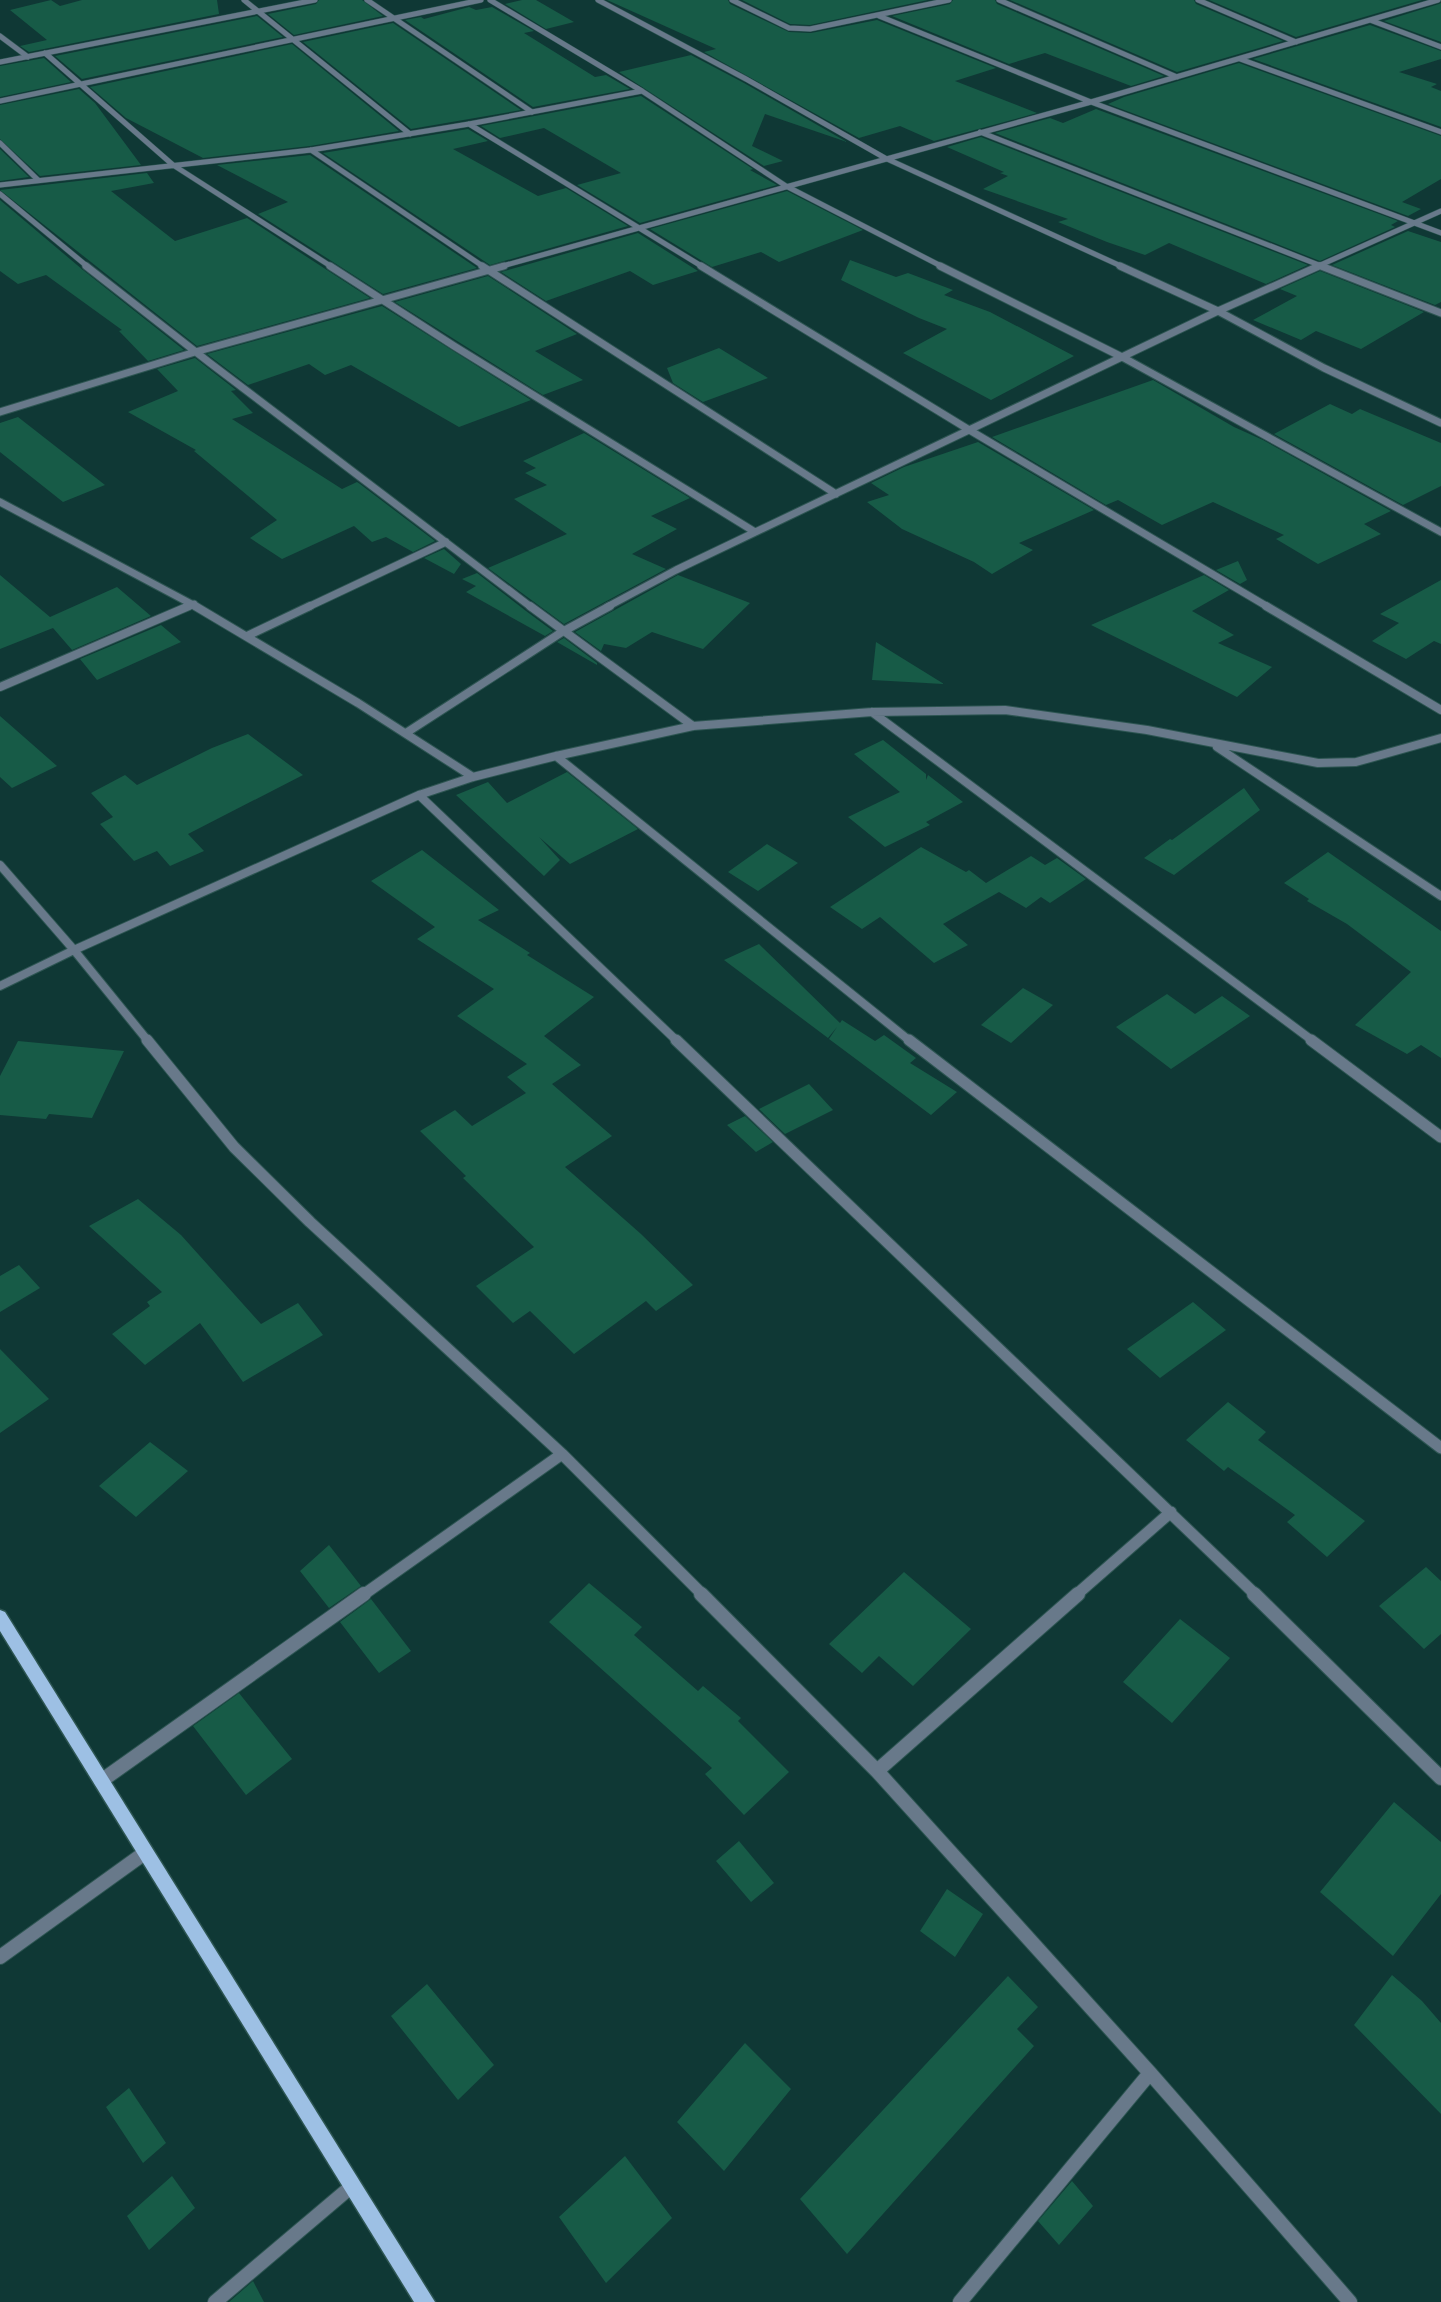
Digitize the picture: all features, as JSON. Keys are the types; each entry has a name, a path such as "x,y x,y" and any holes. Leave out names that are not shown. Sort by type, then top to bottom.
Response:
{"main road":[{"path":"0,1617 242,2004 352,2186 425,2302"}],"street":[{"path":"244,0 410,134"},
{"path":"0,62 315,0"},
{"path":"367,0 532,112"},
{"path":"0,102 481,0"},
{"path":"490,0 642,91 786,186 1124,358 1441,532"},
{"path":"598,0 746,79 886,158 1218,312 1324,368 1441,423"},
{"path":"732,0 789,28 799,30 810,30 949,0"},
{"path":"999,0 1177,77"},
{"path":"1198,0 1296,42"},
{"path":"0,412 195,352 1091,102 1438,0"},
{"path":"879,16 1091,102 1441,233"},
{"path":"1370,20 1441,47"},
{"path":"0,36 28,57"},
{"path":"45,53 173,165 382,300 755,532"},
{"path":"1240,59 1441,132"},
{"path":"0,185 311,150 469,124 642,91"},
{"path":"469,124 636,228 971,431 1441,710"},
{"path":"980,132 1441,313"},
{"path":"0,143 38,180"},
{"path":"311,150 490,271 836,494"},
{"path":"0,194 49,237 195,352 562,632 693,726"},
{"path":"406,733 562,632 615,601 755,532 1218,312 1321,267 1441,211"},
{"path":"0,502 194,604 406,733 472,777"},
{"path":"247,636 446,542"},
{"path":"0,687 194,604"},
{"path":"0,986 74,950 419,794 472,777 556,756 693,726 872,712 1006,710 1147,730 1318,763 1356,762 1441,738"},
{"path":"872,712 1441,1137"},
{"path":"1214,744 1441,896"},
{"path":"556,756 830,979 1056,1155 1441,1448"},
{"path":"419,794 1172,1512 1441,1778"},
{"path":"0,865 74,950 234,1146 310,1222 562,1454 877,1771 1150,2073 1350,2302"},
{"path":"102,1781 562,1454"},
{"path":"877,1771 1172,1512"},
{"path":"0,1957 146,1852"},
{"path":"960,2302 1150,2073"},
{"path":"215,2302 352,2186"}],"building":[{"path":"51,0 60,6 82,0 217,0 219,14 29,52 20,46 47,40 10,10"},
{"path":"319,0 362,0 383,16 294,35 268,14 316,4"},
{"path":"522,0 536,0 574,22 546,29 505,4"},
{"path":"607,0 728,0 730,4 789,32 811,33 877,20 996,68 955,81 1037,113 934,141 900,126 859,138 704,52 716,49"},
{"path":"742,0 928,0 810,25 790,24"},
{"path":"953,0 995,0 997,4 1164,76 1131,86 1045,53 1009,64 892,16 950,4"},
{"path":"1010,0 1194,0 1196,4 1283,41 1177,72"},
{"path":"1209,0 1422,0 1296,37"},
{"path":"1441,3 1441,42 1384,21 1439,4"},
{"path":"469,7 476,10 492,7 534,31 524,33 595,77 606,75 630,89 533,107 405,20 421,17 424,19"},
{"path":"257,16 283,37 82,79 55,56"},
{"path":"393,23 521,110 411,129 303,42"},
{"path":"1370,25 1441,51 1441,59 1399,72 1437,84 1431,87 1441,91 1441,127 1253,59"},
{"path":"292,44 399,131 310,146 203,158 126,118 90,87"},
{"path":"691,55 847,142 765,114 752,146 783,161 764,166 619,72"},
{"path":"44,58 71,82 0,97 0,66"},
{"path":"1239,63 1441,136 1441,179 1402,202 1421,209 1408,216 1108,104 1124,97"},
{"path":"79,89 95,103 141,165 40,176 0,139 0,105"},
{"path":"641,96 753,169 750,170 777,185 640,223 577,185 621,173 544,128 500,138 481,126"},
{"path":"1096,109 1398,221 1391,225 1395,227 1320,261 995,133 1050,118 1063,123"},
{"path":"468,129 488,141 453,149 538,196 566,188 628,226 490,265 323,153"},
{"path":"981,137 1308,265 1266,284 1169,243 1145,255 1107,242 1058,222 1068,219 983,189 1008,176 1000,173 1004,172 947,147"},
{"path":"0,149 29,177 0,181"},
{"path":"310,155 477,268 383,294 258,214 288,202 217,165"},
{"path":"147,173 154,183 111,191 175,241 247,218 370,298 197,346 0,190"},
{"path":"787,191 863,230 779,262 761,252 712,267 650,229"},
{"path":"0,200 83,270 184,350 148,361 119,331 122,330 46,275 18,284 0,271"},
{"path":"1408,231 1441,242 1441,302 1435,305 1332,265"},
{"path":"638,233 698,271 653,285 630,271 546,301 501,272"},
{"path":"850,260 896,277 908,273 953,290 944,295 990,312 1074,356 991,400 903,353 947,329 919,318 841,280"},
{"path":"1320,271 1424,312 1361,349 1316,331 1301,340 1253,320 1297,296 1280,289"},
{"path":"488,276 577,334 535,351 583,380 543,395 395,302"},
{"path":"382,306 531,400 459,427 351,365 325,375 309,364 248,385 207,354"},
{"path":"719,348 768,378 703,402 673,383 667,368"},
{"path":"195,358 236,390 231,391 253,413 232,419 342,489 357,482 435,541 413,552 386,537 372,542 354,526 282,559 250,538 277,520 194,451 196,450 128,412 178,391 157,369"},
{"path":"1153,380 1234,427 1263,440 1391,511 1364,524 1381,534 1318,564 1276,539 1284,535 1213,502 1162,525 1118,500 1106,505 992,437"},
{"path":"1330,404 1352,414 1360,409 1441,443 1441,486 1403,505 1274,434"},
{"path":"18,417 105,485 63,502 0,452 0,423"},
{"path":"584,433 690,498 651,516 677,529 632,554 666,569 564,624 488,568 567,534 514,499 547,485 525,473 536,468 523,461"},
{"path":"978,442 1094,510 1019,543 1033,550 992,574 974,562 902,529 867,502 889,495 871,483 904,467"},
{"path":"444,549 461,564 454,574 424,558"},
{"path":"1238,561 1247,580 1240,584 1216,570"},
{"path":"477,573 553,631 545,636 466,592 476,586 462,579"},
{"path":"0,575 50,617 117,587 151,616 72,650 53,628 0,649"},
{"path":"678,575 750,603 703,649 652,632 626,648 604,644 601,651 575,632"},
{"path":"1204,575 1229,590 1192,611 1234,635 1218,643 1272,667 1237,697 1091,625"},
{"path":"1441,580 1441,644 1434,641 1406,659 1372,641 1399,623 1380,614"},
{"path":"161,625 181,642 97,680 80,659"},
{"path":"564,638 597,663 597,665 557,642"},
{"path":"876,642 944,684 872,680"},
{"path":"0,716 57,766 12,788 0,777"},
{"path":"248,734 303,775 188,834 204,851 170,866 157,851 134,861 100,824 113,817 91,793 125,775 137,785 212,748"},
{"path":"883,740 926,774 926,780 928,775 963,802 926,822 930,825 885,847 848,817 900,792 854,754"},
{"path":"567,772 638,829 570,864 539,837 560,860 544,876 456,795 488,782 507,803"},
{"path":"1244,788 1260,810 1174,875 1144,858 1170,839 1172,840"},
{"path":"767,844 798,863 758,891 728,872"},
{"path":"921,847 966,872 969,870 986,883 1031,856 1045,865 1057,858 1086,879 1050,903 1041,897 1026,908 999,892 943,924 968,945 934,963 880,917 862,929 830,907"},
{"path":"422,850 499,910 478,920 530,953 527,955 594,997 544,1036 581,1065 552,1084 612,1136 565,1167 641,1234 693,1285 656,1311 646,1301 574,1354 530,1311 513,1323 476,1286 534,1247 463,1178 466,1176 420,1131 455,1110 472,1126 526,1093 507,1077 527,1064 457,1016 494,989 417,939 435,927 371,881"},
{"path":"1328,852 1441,931 1441,1058 1421,1045 1407,1054 1355,1025 1411,972 1347,924 1307,901 1309,899 1284,883"},
{"path":"759,944 840,1023 842,1020 875,1041 884,1035 916,1058 910,1063 957,1092 931,1115 829,1039 837,1027 828,1038 724,960"},
{"path":"1023,988 1053,1005 1011,1043 981,1025"},
{"path":"1167,994 1195,1014 1222,996 1250,1016 1171,1069 1116,1027"},
{"path":"18,1041 124,1051 92,1118 49,1114 46,1119 0,1115 0,1076"},
{"path":"809,1084 833,1110 785,1134 759,1109"},
{"path":"745,1116 773,1142 756,1152 727,1125"},
{"path":"138,1199 181,1235 261,1324 298,1303 323,1335 243,1382 200,1323 145,1365 112,1334 150,1306 147,1302 162,1292 89,1226"},
{"path":"19,1265 40,1288 0,1312 0,1276"},
{"path":"1193,1302 1226,1330 1160,1378 1127,1349"},
{"path":"0,1349 49,1399 0,1433"},
{"path":"1228,1402 1266,1432 1258,1440 1365,1521 1327,1557 1287,1522 1295,1515 1228,1467 1224,1471 1186,1440"},
{"path":"150,1442 188,1471 136,1517 99,1486"},
{"path":"329,1545 361,1586 329,1608 300,1571"},
{"path":"1426,1567 1441,1581 1441,1634 1424,1649 1379,1606"},
{"path":"904,1572 971,1629 913,1686 879,1656 862,1673 829,1644"},
{"path":"589,1583 642,1627 634,1635 698,1691 703,1686 741,1718 738,1721 789,1772 744,1815 705,1774 712,1768 549,1622"},
{"path":"371,1599 411,1651 379,1673 340,1622"},
{"path":"1180,1619 1230,1658 1172,1723 1123,1682"},
{"path":"239,1693 292,1759 246,1795 193,1726"},
{"path":"1394,1802 1441,1842 1441,1894 1393,1956 1320,1892"},
{"path":"739,1841 774,1883 751,1902 716,1861"},
{"path":"947,1889 983,1914 955,1957 920,1931"},
{"path":"1392,1975 1422,2001 1441,2023 1441,2114 1354,2025"},
{"path":"1008,1976 1038,2007 1017,2029 1034,2046 847,2254 800,2199"},
{"path":"427,1984 494,2065 458,2100 391,2016"},
{"path":"745,2043 791,2089 724,2171 677,2122"},
{"path":"129,2088 166,2143 143,2163 106,2107"},
{"path":"625,2156 672,2218 606,2283 559,2217"},
{"path":"172,2176 195,2208 149,2250 127,2216"},
{"path":"1072,2181 1093,2206 1059,2245 1038,2221"},
{"path":"253,2281 264,2302 229,2302"}]}
